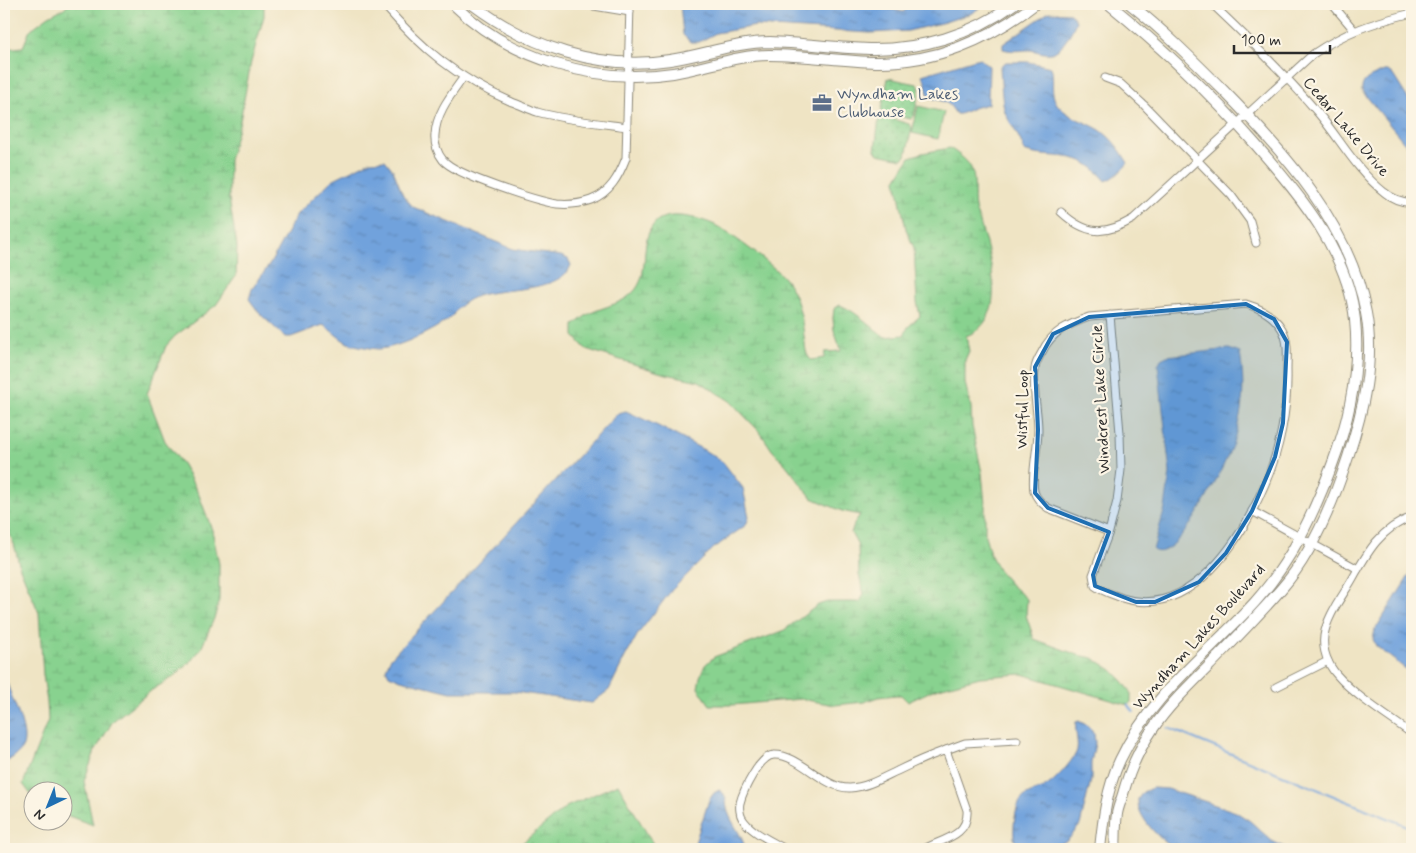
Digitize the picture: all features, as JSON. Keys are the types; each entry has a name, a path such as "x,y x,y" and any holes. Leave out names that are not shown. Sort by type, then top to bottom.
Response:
{"street":[{"path":"384,4 432,53 463,78 535,111 569,119 627,127"},
{"path":"453,4 479,25 528,54 575,69 628,75 691,70 725,60 748,56 770,55 877,62 927,57 955,49 994,32 1035,4"},
{"path":"472,4 511,30 549,48 596,60 628,62 668,61 732,46 770,42 878,49 902,48 951,37 987,21 1014,4"},
{"path":"582,4 630,12"},
{"path":"463,78 442,109 435,136 438,152 444,162 454,169 489,184 556,204 573,204 592,200 608,190 619,175 626,158 630,4"},
{"name":"Wyndham Lakes Boulevard","path":"1100,849 1104,811 1114,776 1136,731 1162,696 1255,602 1271,583 1300,538 1320,496 1337,452 1345,425 1356,359 1355,320 1340,267 1313,217 1294,189 1237,123 1200,84 1109,4"},
{"name":"Wyndham Lakes Boulevard","path":"1115,849 1117,814 1129,773 1150,732 1179,696 1254,620 1285,585 1311,544 1334,498 1357,428 1369,361 1368,334 1363,298 1345,248 1317,199 1247,114 1190,56 1130,4"},
{"name":"Cedar Lake Drive","path":"1212,4 1287,77 1368,178 1397,200 1412,203"},
{"path":"1332,4 1354,30"},
{"path":"1061,212 1072,223 1084,229 1100,231 1120,226 1133,219 1313,54 1354,30 1412,13"},
{"path":"877,62 878,49"},
{"path":"1105,78 1121,84 1231,195 1250,221 1256,243"},
{"path":"1351,301 1363,298"},
{"name":"Windcrest Lake Circle","path":"1246,304 1261,308 1274,318 1282,329 1287,342 1288,381 1283,423 1275,457 1252,511 1226,553 1199,582 1175,596 1155,602 1136,602 1103,592 1095,586 1093,575 1118,501 1121,470 1120,433 1110,315 1246,304"},
{"name":"Wistful Loop","path":"1109,532 1040,503 1035,493 1033,478 1038,430 1034,383 1035,367 1042,351 1053,334 1068,324 1089,317 1110,315"},
{"path":"1345,425 1357,428"},
{"path":"1252,511 1358,569"},
{"path":"1412,517 1403,520 1385,532 1372,545 1327,625 1323,638 1328,661 1336,674 1350,687 1412,734"},
{"path":"1276,687 1328,661"},
{"path":"785,849 752,829 742,818 740,804 757,767 764,758 773,755 788,758 834,785 848,788 862,787 924,758 965,743 1017,740"},
{"path":"924,849 954,834 963,828 968,820 967,810 946,750"}],"highlighted area":[{"path":"1246,304 1274,319 1287,342 1283,423 1275,457 1252,511 1226,553 1199,582 1155,602 1136,602 1095,586 1093,575 1109,532 1048,508 1035,493 1038,430 1035,367 1053,334 1089,317"}],"green space":[{"path":"67,4 264,4 264,16 251,62 240,121 229,160 229,199 237,247 236,276 216,305 175,336 166,346 147,394 165,441 183,465 199,495 212,530 219,564 219,600 215,616 201,649 173,677 152,690 113,721 95,751 84,781 93,825 72,817 72,780 25,780 48,720 47,702 43,675 39,613 20,568 14,544 4,521 4,49 23,47 30,30 49,16 66,7"},
{"path":"888,78 917,84 920,88 914,116 911,119 881,113"},
{"path":"918,106 944,112 938,139 912,133"},
{"path":"882,116 909,124 912,127 906,156 902,159 878,154 875,150 879,118"},
{"path":"950,148 965,160 972,170 975,208 992,272 992,303 988,317 979,328 966,336 969,351 965,360 965,383 982,473 985,535 990,554 999,571 1027,599 1026,615 1034,639 1078,655 1093,658 1112,670 1131,692 1131,702 1128,705 1022,674 980,677 935,689 908,702 901,695 896,695 878,697 864,702 835,705 801,699 710,705 698,688 705,665 714,657 783,631 818,605 827,602 860,602 864,594 859,575 858,546 851,533 860,515 842,511 812,498 772,450 760,432 730,401 699,381 662,373 586,349 574,336 574,325 589,314 626,298 636,289 643,273 645,247 649,231 659,219 683,216 715,225 753,251 782,276 791,288 797,301 806,352 811,360 824,358 825,352 841,351 834,330 833,318 834,309 840,305 858,315 885,337 904,335 908,327 920,316 917,302 914,248 906,229 896,180 910,157"},
{"path":"618,784 656,849 515,849 566,807"}],"water":[{"path":"680,4 847,4 904,12 908,4 987,4 972,13 908,31 870,33 756,26 716,33 699,42 690,42 683,35"},
{"path":"1049,12 1070,13 1076,21 1069,35 1058,49 1054,52 1043,53 1030,50 1014,51 1003,49 1003,44"},
{"path":"979,58 989,66 988,104 956,114 946,103 928,97 926,83 922,75"},
{"path":"1006,62 1028,62 1051,67 1053,95 1057,104 1067,113 1095,127 1109,137 1128,163 1121,171 1106,181 1089,165 1074,158 1040,155 1024,151 1021,141 1004,109 1000,66"},
{"path":"1384,71 1388,71 1393,75 1412,105 1412,152 1362,91 1366,80"},
{"path":"385,160 393,170 403,195 413,207 513,249 561,256 568,259 571,265 565,274 544,285 488,293 474,297 437,327 395,346 375,349 348,343 323,325 291,337 285,337 260,314 249,299 252,289 270,264 297,214 332,180 370,161"},
{"path":"1229,349 1240,353 1243,381 1241,410 1233,443 1200,510 1187,528 1175,543 1163,551 1153,550 1165,508 1170,473 1158,365 1161,359 1167,356"},
{"path":"626,411 704,450 723,462 743,488 749,517 746,525 714,548 671,591 638,634 609,690 592,703 515,692 451,692 401,680 389,675 386,669 390,659 618,413"},
{"path":"1412,571 1412,674 1376,646 1373,639 1375,630"},
{"path":"4,664 7,683 21,721 24,739 20,751 4,764"},
{"path":"1079,721 1088,726 1094,733 1095,743 1091,763 1091,780 1080,825 1068,840 1055,846 1041,849 1019,848 1014,839 1017,808 1026,795 1049,785 1070,762 1077,749 1076,722"},
{"path":"1152,788 1168,789 1236,812 1250,821 1272,841 1289,849 1178,849 1173,847 1161,839 1151,828 1139,809 1138,799 1143,792"},
{"path":"719,790 725,796 728,812 745,849 693,849 709,800"}],"waterway":[{"path":"1128,705 1134,712"},
{"path":"1168,728 1412,828"}],"place":[{"name":"Wyndham Lakes Clubhouse","path":"822,103"}]}
